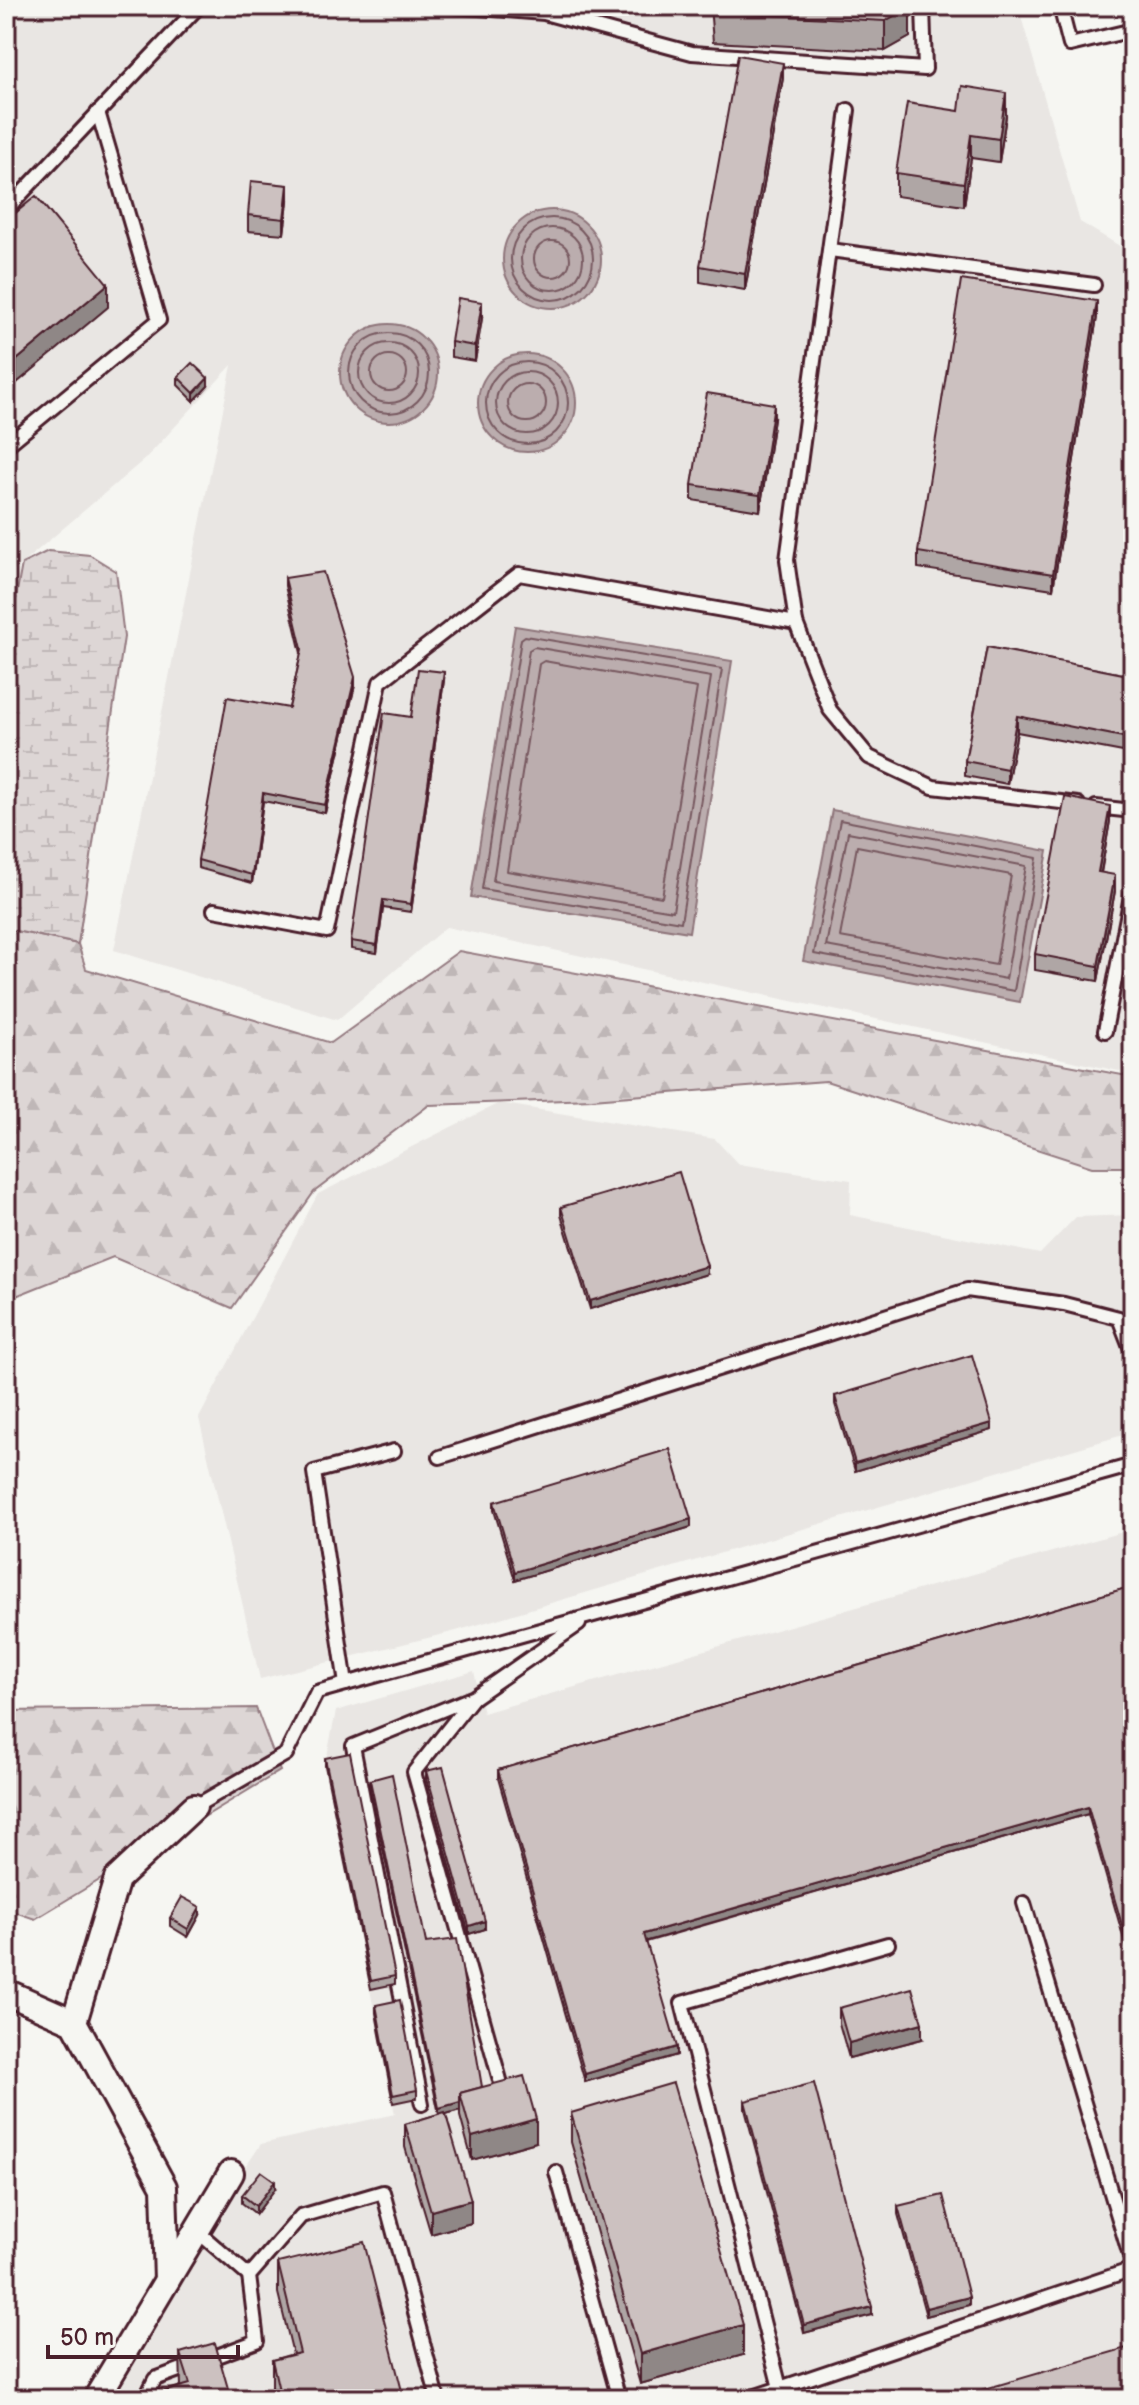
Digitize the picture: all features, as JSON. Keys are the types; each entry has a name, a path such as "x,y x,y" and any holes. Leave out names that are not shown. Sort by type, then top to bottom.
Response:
{"street":[{"path":"74,2022 117,1879 194,1807"},
{"path":"6,1992 74,2022 164,2187 167,2280"},
{"path":"96,2399 231,2173"}],"lane":[{"path":"6,210 199,6"},
{"path":"452,6 544,13 692,53 925,69 923,6"},
{"path":"1060,6 1070,45 1133,30"},
{"path":"848,110 787,560 796,623 830,710 869,757 933,787 1133,811"},
{"path":"6,446 159,320 98,112"},
{"path":"830,250 1094,285"},
{"path":"214,910 327,931 380,682 519,574 796,623"},
{"path":"1105,1031 1133,886"},
{"path":"440,1457 967,1290 1064,1304 1119,1318 1133,1354"},
{"path":"346,1684 314,1472 394,1451"},
{"path":"194,1807 286,1754 317,1692 1133,1465"},
{"path":"422,2104 353,1746 474,1697 588,1617"},
{"path":"474,1697 414,1772 500,2080"},
{"path":"747,2399 1133,2267 1024,1903"},
{"path":"780,2388 682,2003 888,1944"},
{"path":"556,2172 619,2399"},
{"path":"249,2276 301,2216 383,2192 438,2399"},
{"path":"145,2399 155,2379 257,2341 249,2276 197,2231"}],"shaded area":[{"path":"6,6 1018,6 1080,222 1133,254 1133,1074 446,927 337,1020 114,950 232,365 146,458 6,577"},
{"path":"499,1103 715,1139 738,1164 851,1180 850,1215 1040,1254 1076,1217 1133,1215 1133,1432 456,1631 260,1679 199,1418 318,1194"},
{"path":"1133,1529 1133,2399 90,2399 261,2144 395,2114 325,1766 336,1711 474,1671 483,1713"}],"green space":[{"path":"48,551 90,555 116,571 124,637 78,944 6,929 6,652 22,564"},
{"path":"6,929 78,944 86,969 331,1043 459,951 1133,1077 1133,1167 1092,1167 826,1081 592,1099 429,1105 314,1192 232,1308 113,1257 6,1300"},
{"path":"256,1708 280,1771 35,1919 6,1909 6,1711"}],"water":[{"path":"552,210 571,214 586,225 597,240 601,259 597,278 586,293 571,304 552,308 533,304 518,293 507,278 503,259 507,240 518,225 533,214"},
{"path":"389,324 408,328 423,339 434,354 438,373 434,392 423,407 408,418 389,422 370,418 355,407 344,392 340,373 344,354 355,339 370,328"},
{"path":"527,354 546,357 562,368 573,384 576,403 573,422 562,438 546,449 527,452 508,449 492,438 481,422 478,403 481,384 492,368 508,357"},
{"path":"515,626 732,661 689,932 471,897"},
{"path":"832,810 1048,851 1020,1002 803,961"}],"building":[{"path":"713,6 910,7 885,21 713,12"},
{"path":"738,55 783,63 745,274 700,266"},
{"path":"962,86 1006,93 999,139 971,135 964,183 896,173 907,103 959,111"},
{"path":"251,181 288,185 284,219 248,215"},
{"path":"36,196 108,284 6,369 6,221"},
{"path":"961,280 1097,301 1053,574 918,552"},
{"path":"458,298 482,302 475,346 451,342"},
{"path":"192,363 208,378 194,393 178,377"},
{"path":"707,393 774,404 760,495 692,485"},
{"path":"323,572 355,677 325,805 263,793 252,875 198,860 227,697 289,708 302,649 285,578"},
{"path":"987,647 1133,676 1123,737 1017,716 1007,769 965,761"},
{"path":"418,669 444,672 411,904 383,900 377,945 351,941 384,713 411,717"},
{"path":"1065,797 1110,806 1098,872 1115,875 1098,966 1035,954"},
{"path":"679,1172 707,1266 590,1301 561,1207"},
{"path":"972,1355 992,1423 855,1463 835,1396"},
{"path":"670,1449 691,1519 515,1572 494,1502"},
{"path":"1133,1586 1133,1963 1088,1807 644,1934 677,2047 585,2074 498,1770"},
{"path":"350,1753 395,1976 371,1981 325,1758"},
{"path":"443,1767 485,1921 469,1926 426,1771"},
{"path":"392,1774 426,1943 457,1939 482,2087 460,2093 460,2102 439,2108 370,1780"},
{"path":"182,1897 200,1907 188,1929 170,1918"},
{"path":"912,1988 922,2023 849,2043 839,2008"},
{"path":"400,2000 417,2090 393,2095 376,2005"},
{"path":"524,2076 536,2119 472,2137 460,2093"},
{"path":"673,2083 743,2325 640,2354 571,2113"},
{"path":"814,2083 872,2307 804,2325 745,2101"},
{"path":"445,2112 471,2200 431,2211 405,2124"},
{"path":"261,2171 275,2181 256,2206 242,2195"},
{"path":"943,2195 969,2297 926,2308 898,2206"},
{"path":"364,2242 404,2399 281,2399 272,2360 300,2353 278,2263"},
{"path":"215,2343 231,2399 158,2399 156,2394 190,2384 180,2353"},
{"path":"1133,2346 1133,2399 950,2399"}]}
